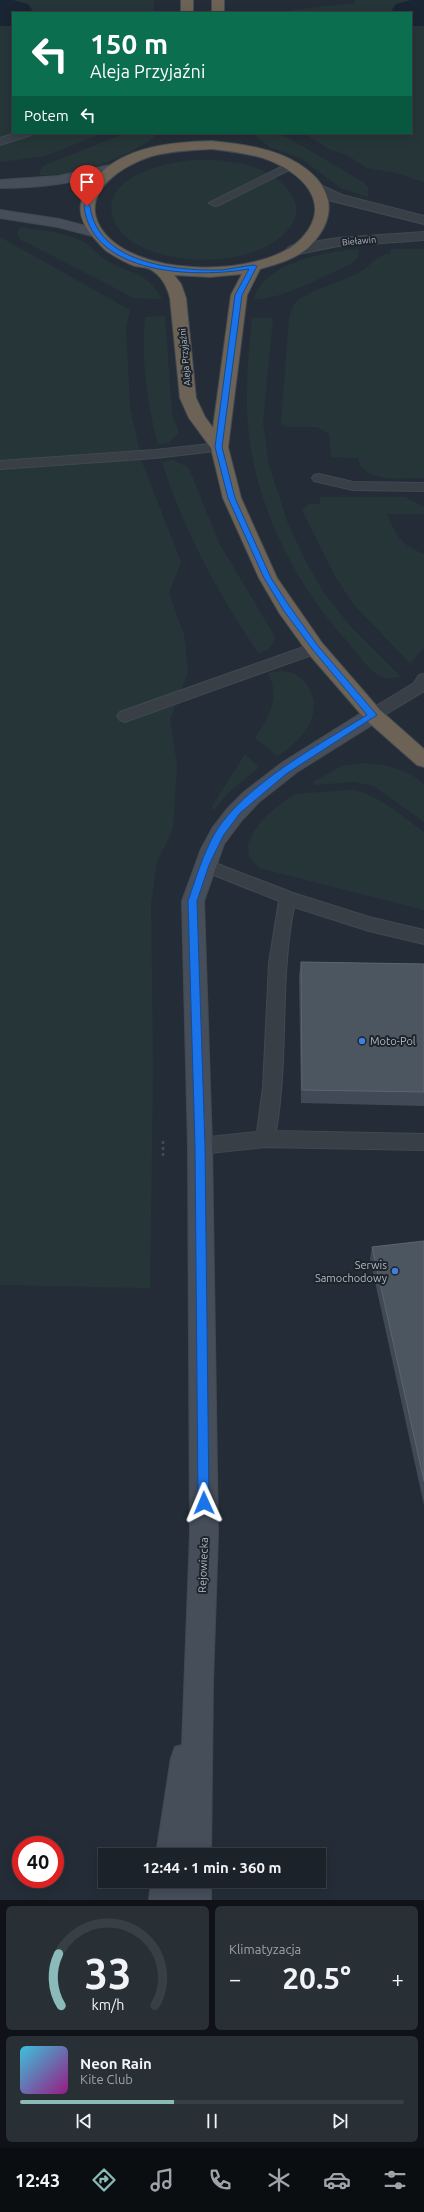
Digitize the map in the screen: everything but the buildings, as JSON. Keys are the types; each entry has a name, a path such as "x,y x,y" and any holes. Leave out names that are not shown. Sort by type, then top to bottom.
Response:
{"highway":[{"path":"187,0 187,12"},
{"path":"218,0 218,12"},
{"path":"151,152 191,146 212,145 252,150 273,156 291,165 305,175 316,187 322,200 323,213 318,226 309,239 294,250 276,259 254,266 205,272 156,267 120,253 96,233 89,220 87,206 91,192 101,179 115,168 151,152 174,134"},
{"path":"238,134 242,141 252,150"},
{"name":"Aleja Przyjaźni","path":"254,266 239,295 219,447 232,498 251,544 268,578 316,648 373,715 424,760"},
{"name":"Aleja Przyjaźni","path":"156,267 169,276 175,284 178,298 188,398 197,418 219,447"}],"street":[{"path":"0,184 47,182 94,174 115,168"},
{"path":"316,187 337,198 424,220"},
{"path":"0,214 59,222 96,233"},
{"name":"Bieławin","path":"294,250 338,242 424,236"},
{"name":"Rejowiecka","path":"196,1848 198,1681 204,1534 200,1146 192,901 205,865 219,835 237,810 283,771 373,715"},
{"name":"Rejowiecka","path":"172,1848 198,1681"},
{"path":"165,1900 166,1888"},
{"path":"195,1888 195,1900"}],"lane":[{"path":"0,142 24,134"},
{"path":"215,203 291,165"},
{"path":"0,465 49,460 113,457 219,447"},
{"path":"319,478 353,486 424,487"},
{"path":"125,716 316,648"},
{"path":"373,715 419,686 424,679"},
{"path":"205,865 288,898 369,924 424,937"},
{"path":"265,1139 272,1108 275,1001 280,936 288,898"},
{"path":"200,1146 265,1139 424,1142"}],"shaded area":[{"path":"0,0 154,0 154,12 12,12 12,134 101,134 45,156 0,162"},
{"path":"355,0 424,0 424,182 396,173 367,168 345,154 331,150 305,134 412,134 412,12 287,12 291,10 355,3"},
{"path":"123,134 157,134 152,139 131,151 82,171 69,174 39,175 42,167"},
{"path":"252,134 282,134 363,182 368,187 368,197 341,188 300,158 270,147"},
{"path":"191,160 233,162 248,165 273,176 284,185 294,199 296,210 295,218 292,224 279,238 261,249 240,256 217,259 193,259 170,256 150,250 133,242 122,233 112,214 112,201 118,190 127,181 153,168"},
{"path":"21,227 61,234 84,242 106,260 137,274 150,282 162,299 134,298 20,239 17,233"},
{"path":"0,237 130,310 126,328 130,407 142,462 181,562 169,593 184,635 188,672 170,719 177,765 173,829 157,862 151,903 153,1069 150,1288 0,1285"},
{"path":"359,249 358,257 351,264 290,292 277,296 254,299 260,286 270,276 283,268 314,256"},
{"path":"391,249 424,249 424,478 383,478 367,472 361,467 358,458 331,457 329,434 317,427 287,427 282,425 281,421 289,319 294,304 308,294 358,273 378,258 391,253"},
{"path":"165,316 172,414 179,433 168,443 158,445 148,397 144,365 144,333 145,317"},
{"path":"252,318 273,318 263,423 269,465 288,524 306,562 324,593 350,626 401,677 383,677 372,670 363,661 325,615 306,587 288,558 274,526 262,494 253,461 248,428 247,385"},
{"path":"173,460 187,467 190,471 219,543 275,637 271,646 259,654 216,585 181,513 162,462"},
{"path":"320,497 405,497 424,507 424,514 387,514 400,539 416,551 424,554 424,648 410,663 354,605 335,576 302,510 309,504 320,504"},
{"path":"281,671 289,672 302,679 307,685 312,696 314,706 313,716 303,734 287,750 278,756 255,738 272,707 273,691 268,673"},
{"path":"245,754 259,767 227,794 214,810 212,809 212,806"},
{"path":"361,763 378,764 394,768 410,774 424,784 424,822 374,786 354,782 316,785 313,782 342,766"},
{"path":"353,790 382,802 424,832 424,910 259,868 249,857 248,844 254,831 267,815 294,794"}],"waterway":[{"path":"0,13 12,13"},
{"path":"412,13 424,13"}],"place":[{"name":"Moto-Pol","path":"362,1041"},
{"name":"Serwis Samochodowy","path":"395,1271"}],"route":[{"path":"87,206 89,220 96,233 106,244 137,261 156,267 188,272 222,272 254,266 249,273 239,295 219,447 232,498 251,544 268,578 287,609 316,648 373,715 283,771 237,810 219,835 205,865 192,901 200,1146 204,1503"}]}
